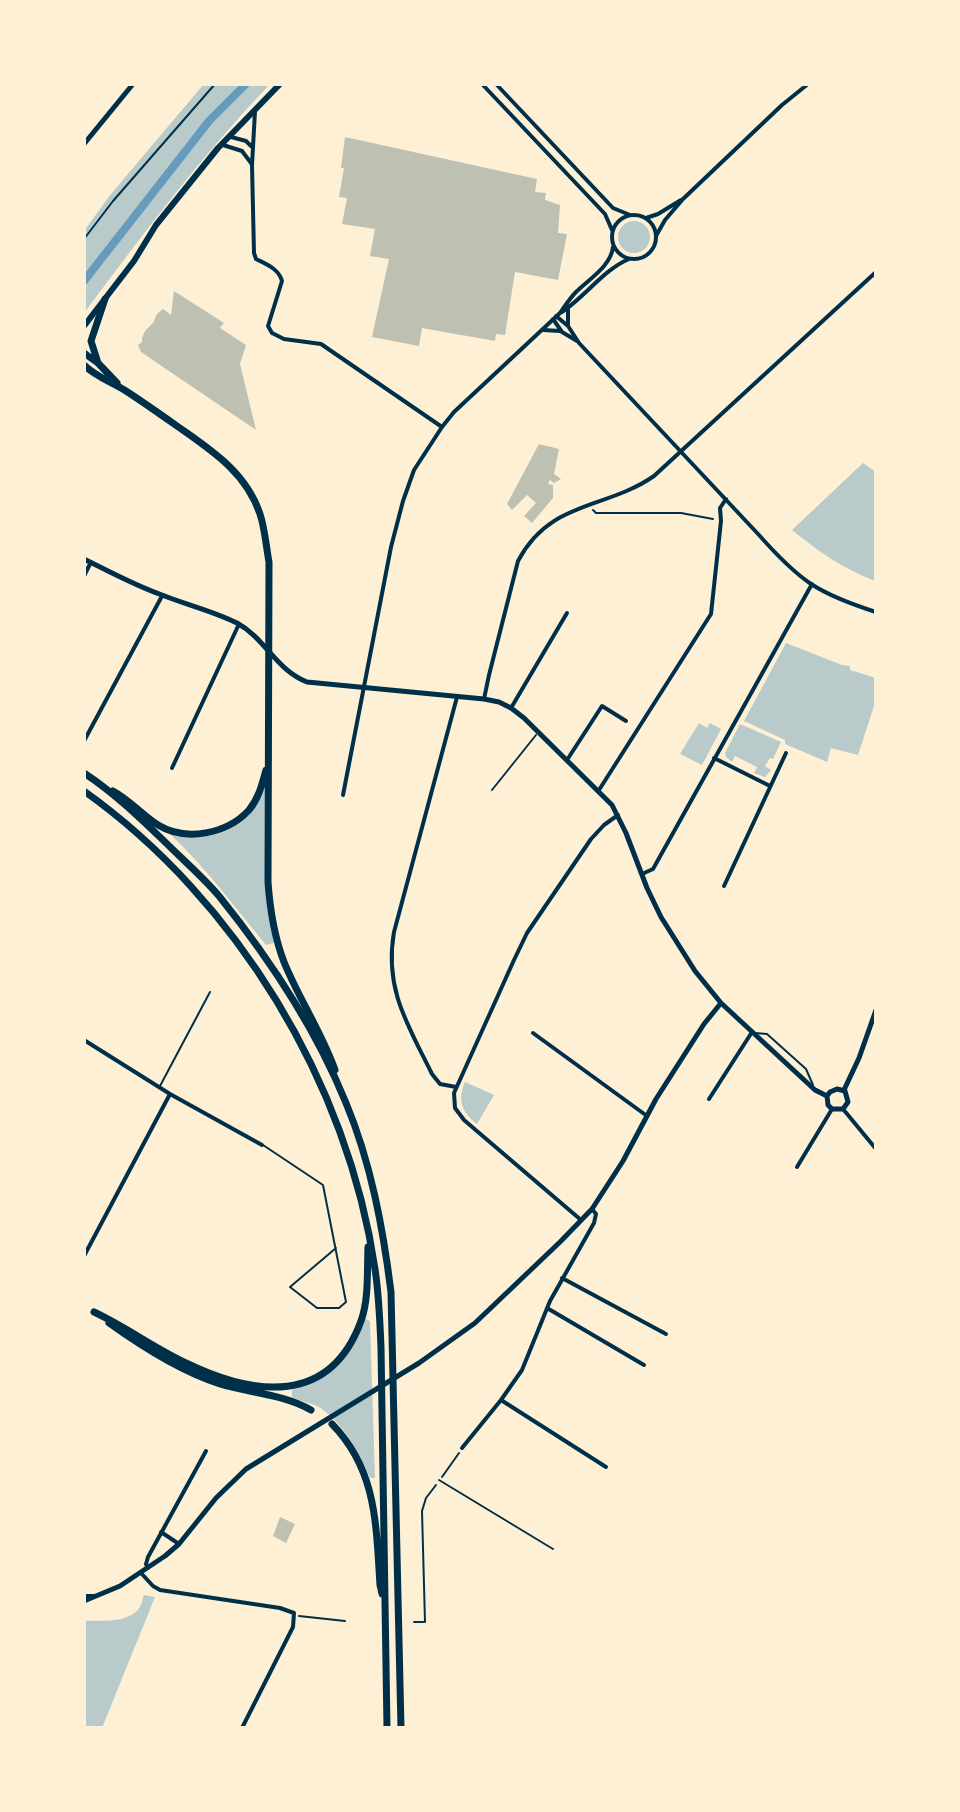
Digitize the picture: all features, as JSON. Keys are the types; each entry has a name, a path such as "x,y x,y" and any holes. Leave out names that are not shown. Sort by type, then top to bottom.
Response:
{"highway":[{"path":"98,363 91,341 105,299"},
{"path":"84,353 124,390"},
{"path":"84,365 88,372 124,390 212,451 234,470 244,482 259,513 265,535 269,562 268,882 273,926 284,961 333,1064 367,1165 386,1250 391,1292 401,1728"},
{"path":"101,785 126,798 158,825 173,832 199,835 225,827 248,811 259,794 269,760"},
{"path":"84,773 141,819 217,895 266,960 307,1024 346,1103"},
{"path":"84,791 137,833 207,906 254,964 288,1017 311,1064 333,1115 363,1207 378,1295 381,1348 387,1728"},
{"path":"94,1312 185,1363 224,1379 271,1389 287,1388 317,1378 349,1348 363,1318 369,1235"},
{"path":"84,1306 156,1353 201,1376 223,1385 297,1402 311,1410"},
{"path":"332,1424 358,1460 367,1481 375,1510 380,1585 386,1610"}],"main road":[{"path":"84,326 134,261 156,225 221,145 280,84"}],"street":[{"path":"84,144 133,84"},
{"path":"343,795 391,547 414,470 442,427 466,400 543,330 612,254 612,230 605,214 482,84"},
{"path":"496,84 613,208 645,218 652,224 656,236"},
{"path":"556,316 576,302 613,267 647,255 655,245 660,227 683,199 808,84"},
{"path":"255,110 252,148 254,256 281,275 282,281 268,326 272,333 284,339 321,344 442,427"},
{"path":"230,136 246,141 252,148"},
{"path":"221,145 242,151 252,165"},
{"path":"645,218 683,199"},
{"path":"612,230 619,220 630,215"},
{"path":"613,247 629,259"},
{"path":"484,699 518,561 525,548 556,519 640,486 654,476 876,272"},
{"path":"568,307 568,326"},
{"path":"556,316 767,544 812,584 876,612"},
{"path":"556,316 562,332"},
{"path":"543,330 562,332 579,343"},
{"path":"599,790 711,614 720,508 726,499"},
{"path":"84,559 162,596 239,624 253,633 278,663 307,682 484,699 511,708 599,790 618,815 661,917 695,971 721,1003 815,1090 827,1096"},
{"path":"84,576 91,562"},
{"path":"641,874 653,869 812,584"},
{"path":"84,741 162,596"},
{"path":"511,708 567,613"},
{"path":"172,768 239,624"},
{"path":"456,1087 440,1084 432,1074 398,1002 391,960 394,932 457,697"},
{"path":"567,760 602,706 626,721"},
{"path":"724,886 786,753"},
{"path":"714,758 770,786"},
{"path":"581,1220 464,1120 453,1103 456,1087 527,933 591,839 618,815"},
{"path":"84,1598 98,1596 141,1573 179,1544 216,1498 246,1469 419,1363 475,1323 592,1209 704,1024 721,1003"},
{"path":"844,1090 876,1010"},
{"path":"709,1099 752,1032"},
{"path":"533,1033 647,1116"},
{"path":"84,1040 170,1094 262,1145"},
{"path":"827,1096 833,1090 844,1090"},
{"path":"843,1109 848,1102 844,1090"},
{"path":"84,1256 170,1094"},
{"path":"827,1096 832,1109 843,1109"},
{"path":"797,1167 832,1109"},
{"path":"843,1109 876,1149"},
{"path":"462,1448 522,1370 547,1308 594,1223 596,1214 592,1209"},
{"path":"562,1278 666,1334"},
{"path":"547,1308 644,1365"},
{"path":"501,1400 606,1467"},
{"path":"148,1568 148,1557 206,1451"},
{"path":"161,1532 179,1544"},
{"path":"141,1573 160,1590 280,1608 294,1613 293,1627 242,1728"}],"lane":[{"path":"492,790 539,732"},
{"path":"160,1087 210,992"},
{"path":"262,1145 323,1185 336,1248 346,1302 339,1308 317,1308 290,1287 336,1248"},
{"path":"439,1480 553,1549"}],"path":[{"path":"84,239 215,84"},
{"path":"593,509 596,513 681,513 721,521"},
{"path":"414,1622 425,1622 422,1511 426,1498 462,1448"},
{"path":"295,1615 345,1621"}],"shaded area":[{"path":"204,84 270,84 197,167 84,313 84,231 111,194"},
{"path":"634,221 645,226 650,237 645,248 634,253 623,248 618,237 623,226"},
{"path":"863,463 876,472 875,581 831,559 792,530"},
{"path":"786,643 876,678 876,700 858,755 831,748 827,762 785,744 785,740 744,721"},
{"path":"699,723 707,728 710,723 721,729 702,765 680,754"},
{"path":"740,724 781,742 773,759 770,758 765,766 771,770 765,777 754,773 757,767 735,756 732,762 726,757 725,753"},
{"path":"269,763 269,882 274,943 266,945 208,874 170,834 193,837 214,835 234,826 252,805"},
{"path":"465,1082 494,1095 477,1124 462,1106"},
{"path":"363,1318 370,1321 375,1478 370,1478 351,1440 338,1423 319,1407 292,1397 292,1390 319,1379 337,1364"},
{"path":"144,1595 155,1597 102,1728 84,1728 84,1621 129,1616 140,1607"}],"building":[{"path":"345,137 537,179 535,192 546,193 545,200 560,205 558,233 567,234 558,280 515,272 505,335 496,334 495,341 422,328 419,346 372,337 389,259 370,256 375,229 342,224 347,198 339,197"},
{"path":"174,291 224,323 220,328 246,345 240,364 256,430 141,352 138,345 157,314 163,309 171,315"},
{"path":"539,444 559,449 554,474 561,479 554,483 550,480 548,484 553,485 553,498 532,523 524,516 536,503 527,495 512,510 507,504"},
{"path":"280,1517 295,1524 286,1543 273,1536"}],"waterway":[{"path":"84,281 209,121 246,84"}]}
